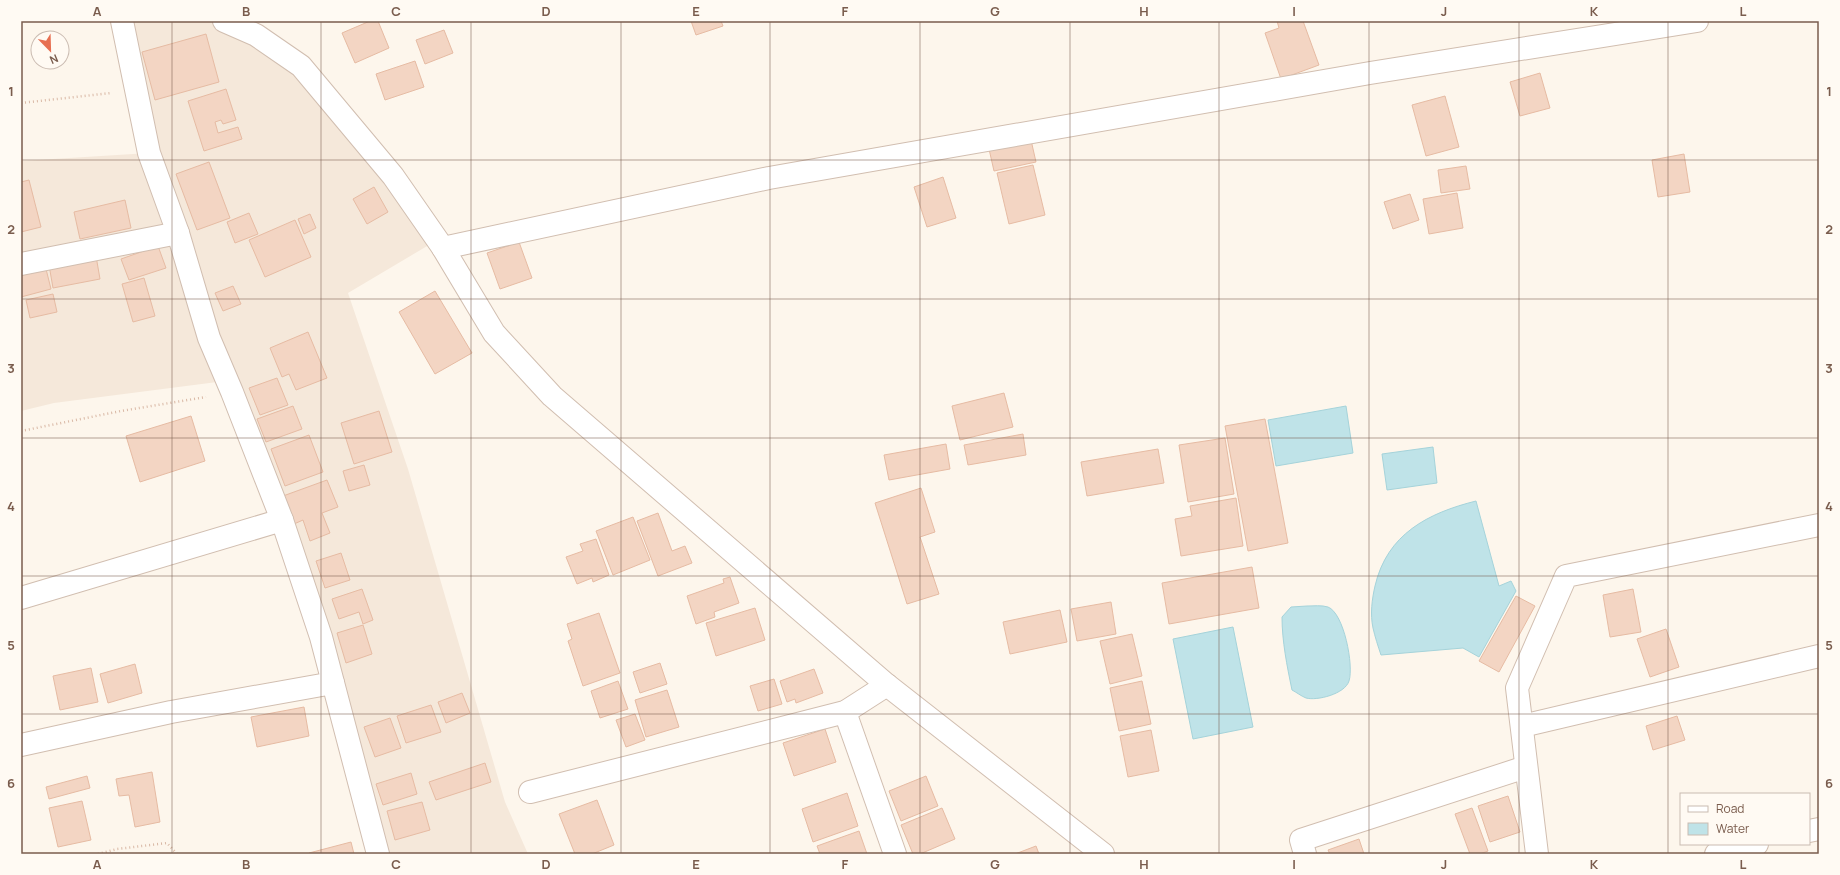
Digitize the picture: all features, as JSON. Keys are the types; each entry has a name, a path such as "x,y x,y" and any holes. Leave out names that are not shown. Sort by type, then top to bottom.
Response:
{"street":[{"path":"122,21 149,153 178,233 209,338 232,392 282,520 321,637 378,854"},
{"path":"224,21 256,35 301,66 393,176 444,248 494,333 552,396 887,685 1103,854"},
{"path":"444,248 769,178 1370,73 1697,21"},
{"path":"21,264 178,233"},
{"path":"21,598 282,520"},
{"path":"1537,854 1517,688 1566,576 1819,525"},
{"path":"1522,726 1819,656"},
{"path":"21,744 171,712 333,683"},
{"path":"530,792 845,712 887,685"},
{"path":"845,712 895,854"},
{"path":"1305,854 1301,840 1526,767"},
{"path":"1716,854 1753,845"}],"path":[{"path":"21,103 137,90"},
{"path":"21,431 120,411 232,392"},
{"path":"98,854 117,849 167,843 176,854"}],"shaded area":[{"path":"117,21 251,21 444,236 348,293 408,469 505,802 528,854 371,854 328,667 225,381 54,403 21,411 21,161 149,153 115,44"}],"water":[{"path":"1346,406 1353,453 1276,466 1268,420"},
{"path":"1433,447 1437,483 1387,490 1382,454"},
{"path":"1476,501 1499,586 1511,581 1516,591 1479,657 1463,648 1381,655 1373,628 1372,607 1375,586 1381,568 1389,552 1412,528 1426,519 1458,506"},
{"path":"1326,606 1334,611 1343,629 1350,664 1349,681 1342,690 1330,696 1311,699 1306,698 1292,690 1283,635 1282,617 1291,607"},
{"path":"1233,627 1253,727 1193,739 1173,639"}],"building":[{"path":"370,21 378,21 389,48 355,63 342,33"},
{"path":"691,21 721,21 723,26 696,35"},
{"path":"1277,21 1303,21 1319,65 1281,79 1265,33 1279,28"},
{"path":"444,30 453,53 425,64 416,40"},
{"path":"206,34 219,82 155,100 142,52"},
{"path":"415,61 424,87 385,100 376,74"},
{"path":"1540,73 1550,108 1520,116 1510,82"},
{"path":"226,89 236,120 223,124 221,120 215,122 218,133 238,127 242,139 204,151 188,101"},
{"path":"1445,96 1459,147 1426,156 1412,105"},
{"path":"1031,140 1036,162 994,171 989,149"},
{"path":"1684,154 1690,192 1658,197 1652,160"},
{"path":"209,162 230,218 197,230 176,174"},
{"path":"1033,165 1045,215 1009,224 997,173"},
{"path":"1466,166 1470,189 1441,193 1438,170"},
{"path":"943,177 956,218 927,227 914,187"},
{"path":"29,180 41,227 21,232 21,182"},
{"path":"374,187 388,212 367,224 353,199"},
{"path":"1457,193 1463,228 1429,234 1423,199"},
{"path":"1410,194 1419,220 1393,229 1384,202"},
{"path":"125,200 131,228 80,239 74,212"},
{"path":"249,213 258,234 235,243 227,222"},
{"path":"310,214 316,228 304,234 298,219"},
{"path":"295,220 311,257 265,277 249,240"},
{"path":"519,242 532,278 500,289 487,253"},
{"path":"158,246 166,268 129,280 121,259"},
{"path":"96,256 100,279 53,288 49,265"},
{"path":"45,265 51,289 21,297 21,271"},
{"path":"144,278 155,316 133,322 122,284"},
{"path":"233,286 241,304 223,311 215,293"},
{"path":"435,291 472,353 435,374 399,312"},
{"path":"53,294 57,312 30,318 26,300"},
{"path":"308,332 327,378 296,390 289,374 282,377 270,348"},
{"path":"277,378 288,405 260,415 249,388"},
{"path":"1004,393 1013,427 960,440 952,406"},
{"path":"293,406 302,429 266,442 257,419"},
{"path":"379,411 392,452 354,464 341,423"},
{"path":"191,416 205,461 140,482 126,436"},
{"path":"1265,419 1288,543 1248,551 1225,426"},
{"path":"1023,434 1026,455 968,465 964,445"},
{"path":"309,435 323,472 285,486 271,449"},
{"path":"1225,438 1234,494 1188,502 1179,445"},
{"path":"946,444 950,469 889,480 884,455"},
{"path":"1158,449 1164,483 1087,496 1081,462"},
{"path":"364,465 370,485 349,491 343,471"},
{"path":"327,480 338,507 322,513 330,533 310,541 303,520 294,524 283,496"},
{"path":"921,488 935,532 920,537 939,594 907,604 875,503"},
{"path":"1236,498 1243,546 1181,556 1175,519 1192,516 1190,506"},
{"path":"658,513 672,551 685,546 692,563 658,576 637,521"},
{"path":"633,517 650,560 613,575 596,531"},
{"path":"596,539 609,575 593,582 592,578 577,584 566,557 583,551 580,544"},
{"path":"341,553 350,580 325,588 316,561"},
{"path":"1252,567 1259,608 1169,624 1162,583"},
{"path":"730,577 739,603 714,612 715,617 696,624 687,596 724,583 723,579"},
{"path":"362,589 373,620 363,624 359,612 339,619 332,599"},
{"path":"1633,589 1641,632 1610,637 1603,595"},
{"path":"1516,596 1535,606 1499,672 1479,661"},
{"path":"1111,602 1116,634 1077,641 1071,609"},
{"path":"755,608 765,640 716,656 706,623"},
{"path":"1060,610 1067,642 1010,654 1003,622"},
{"path":"599,613 620,673 583,686 568,641 572,639 567,624"},
{"path":"363,625 372,654 346,663 337,633"},
{"path":"1666,629 1679,667 1650,677 1637,639"},
{"path":"1132,634 1142,676 1110,684 1100,641"},
{"path":"660,663 667,684 640,693 633,672"},
{"path":"135,664 142,693 108,703 100,674"},
{"path":"91,668 98,702 60,710 53,676"},
{"path":"814,669 823,693 796,703 795,699 787,702 780,681"},
{"path":"774,679 782,704 758,711 750,686"},
{"path":"618,681 628,709 600,718 591,691"},
{"path":"1142,681 1151,724 1119,731 1110,688"},
{"path":"667,690 679,727 646,737 635,700"},
{"path":"462,693 470,713 446,723 438,702"},
{"path":"431,705 441,732 406,743 397,716"},
{"path":"304,707 309,736 257,747 251,717"},
{"path":"635,714 645,740 626,747 616,720"},
{"path":"1677,716 1685,740 1653,750 1646,726"},
{"path":"390,718 401,748 375,757 364,727"},
{"path":"825,729 836,762 794,776 783,743"},
{"path":"1151,730 1159,771 1128,777 1120,736"},
{"path":"485,763 491,782 436,800 429,782"},
{"path":"152,772 160,822 135,827 129,795 119,796 116,779"},
{"path":"411,773 417,794 383,805 376,784"},
{"path":"87,776 90,788 49,799 46,787"},
{"path":"926,776 938,806 901,821 889,791"},
{"path":"847,793 858,826 813,842 802,809"},
{"path":"1508,796 1520,832 1490,842 1478,806"},
{"path":"597,800 614,845 592,854 575,854 559,814"},
{"path":"82,801 91,840 58,847 49,808"},
{"path":"422,802 430,830 395,840 387,811"},
{"path":"942,808 955,839 920,854 913,854 901,825"},
{"path":"1472,808 1488,851 1480,854 1470,854 1455,814"},
{"path":"859,831 867,854 820,854 817,846"},
{"path":"1359,839 1364,854 1330,854 1328,850"},
{"path":"351,842 354,854 309,854 309,853"},
{"path":"1036,846 1039,854 1015,854"}]}
